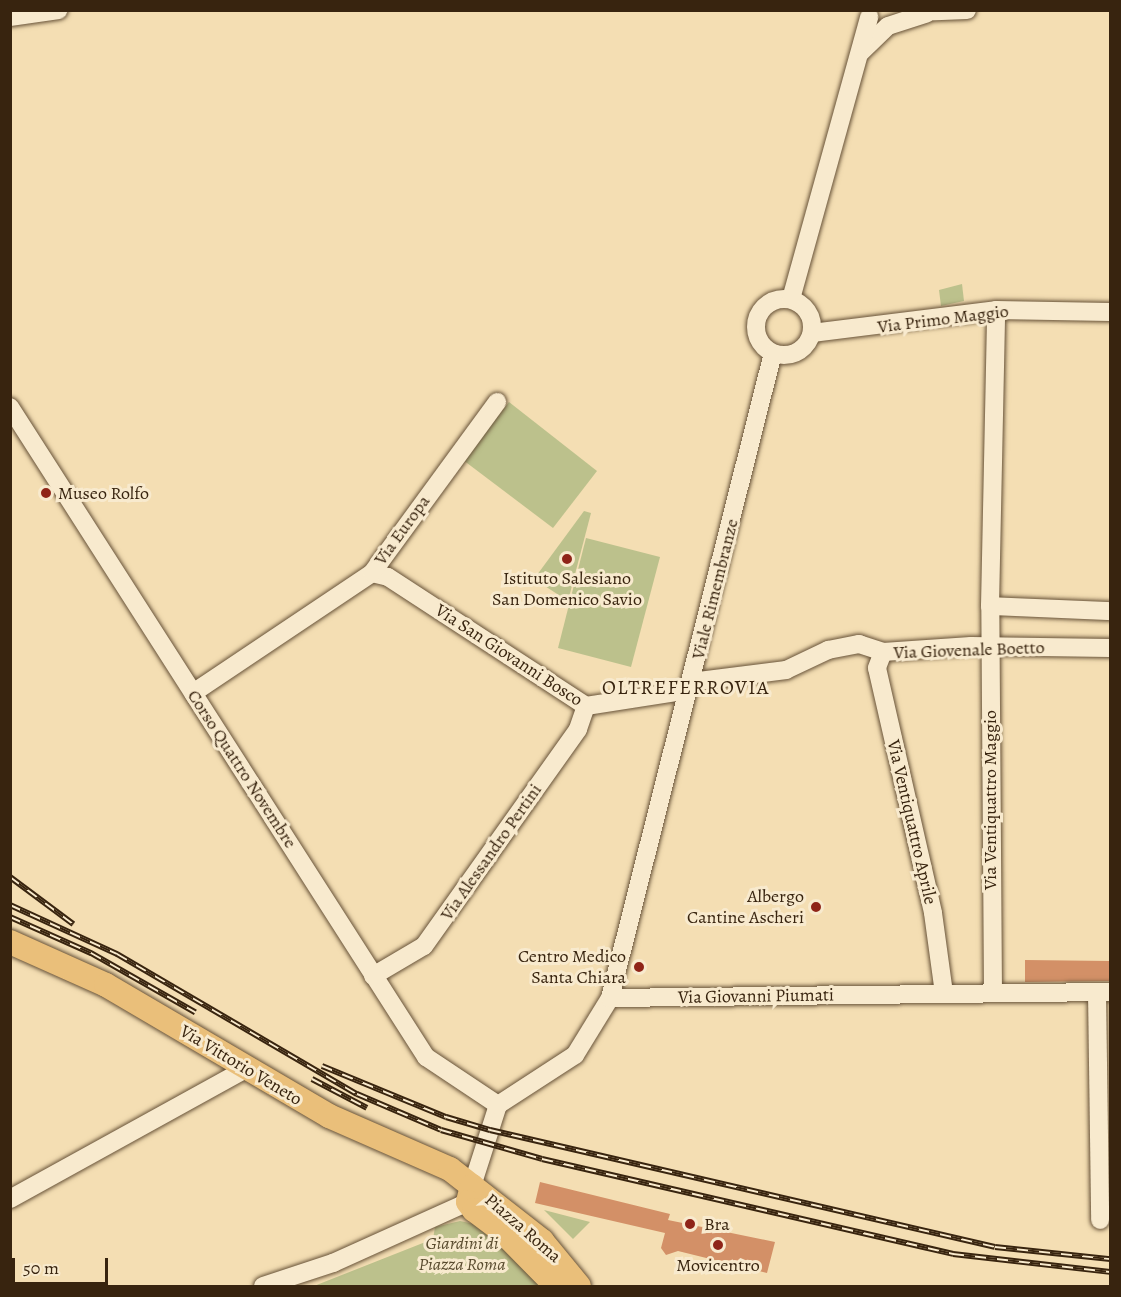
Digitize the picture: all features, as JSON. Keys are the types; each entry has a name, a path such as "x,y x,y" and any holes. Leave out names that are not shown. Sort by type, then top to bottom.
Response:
{"main road":[{"name":"Via Vittorio Veneto","path":"10,942 106,985 329,1116 450,1169 470,1194"},
{"name":"Piazza Roma","path":"470,1194 497,1202 564,1263 579,1287"},
{"name":"Piazza Roma","path":"470,1194 556,1287"}],"street":[{"path":"10,17 59,10"},
{"path":"899,10 926,14"},
{"path":"858,56 888,26 926,14 967,10"},
{"path":"791,299 871,13"},
{"path":"791,299 810,316 812,333 795,354 773,353 758,338 756,320 773,301 791,299"},
{"name":"Via Primo Maggio","path":"812,333 996,310 1110,312"},
{"name":"Via Ventiquattro Maggio","path":"993,993 990,606 996,310"},
{"name":"Viale Rimembranze","path":"610,998 696,685 773,353"},
{"name":"Via Europa","path":"193,693 372,573 497,402"},
{"name":"Corso Quattro Novembre","path":"10,407 373,976 435,1067 498,1105"},
{"name":"Via San Giovanni Bosco","path":"372,573 388,577 586,706 696,685"},
{"path":"990,606 1110,611"},
{"name":"Via Giovenale Boetto","path":"696,685 786,670 828,650 859,644 884,652 971,646 1110,648"},
{"name":"Via Ventiquattro Aprile","path":"884,652 876,668 933,913 944,993"},
{"name":"Via Alessandro Pertini","path":"373,976 424,946 578,729 586,706"},
{"path":"1100,1220 1105,1161 1104,992"},
{"name":"Via Giovanni Piumati","path":"610,998 1104,992"},
{"path":"470,1194 498,1105 575,1055 610,998"},
{"path":"10,1199 247,1068"},
{"path":"485,1152 488,1181 497,1202"},
{"name":"Piazza Roma","path":"265,1286 344,1258 470,1194"}],"green space":[{"path":"962,284 964,301 941,306 939,290"},
{"path":"509,402 597,471 553,528 463,460"},
{"path":"584,511 591,513 568,601 534,579"},
{"path":"586,538 660,557 631,667 558,648"},
{"path":"544,1210 590,1222 573,1239"},
{"name":"Giardini di Piazza Roma","path":"460,1221 479,1225 549,1286 314,1286 433,1239 435,1227"}],"building":[{"path":"1025,960 1110,961 1110,981 1025,982"},
{"path":"540,1182 670,1214 668,1220 775,1242 767,1273 678,1251 666,1255 661,1248 665,1233 535,1203"}],"railway":[{"path":"10,877 73,924"},
{"path":"10,905 117,954 357,1094 441,1130 542,1159 953,1254 1110,1272"},
{"path":"10,917 91,953 195,1012"},
{"path":"322,1066 446,1117 490,1130 995,1247 1110,1259"},
{"path":"312,1079 367,1108"}],"place":[{"name":"Museo Rolfo","path":"46,493"},
{"name":"Istituto Salesiano San Domenico Savio","path":"567,559"},
{"name":"Albergo Cantine Ascheri","path":"816,907"},
{"name":"Centro Medico Santa Chiara","path":"639,967"},
{"name":"Bra","path":"690,1224"},
{"name":"Movicentro","path":"718,1245"}],"district":[{"name":"OLTREFERROVIA","path":"686,687"}]}
